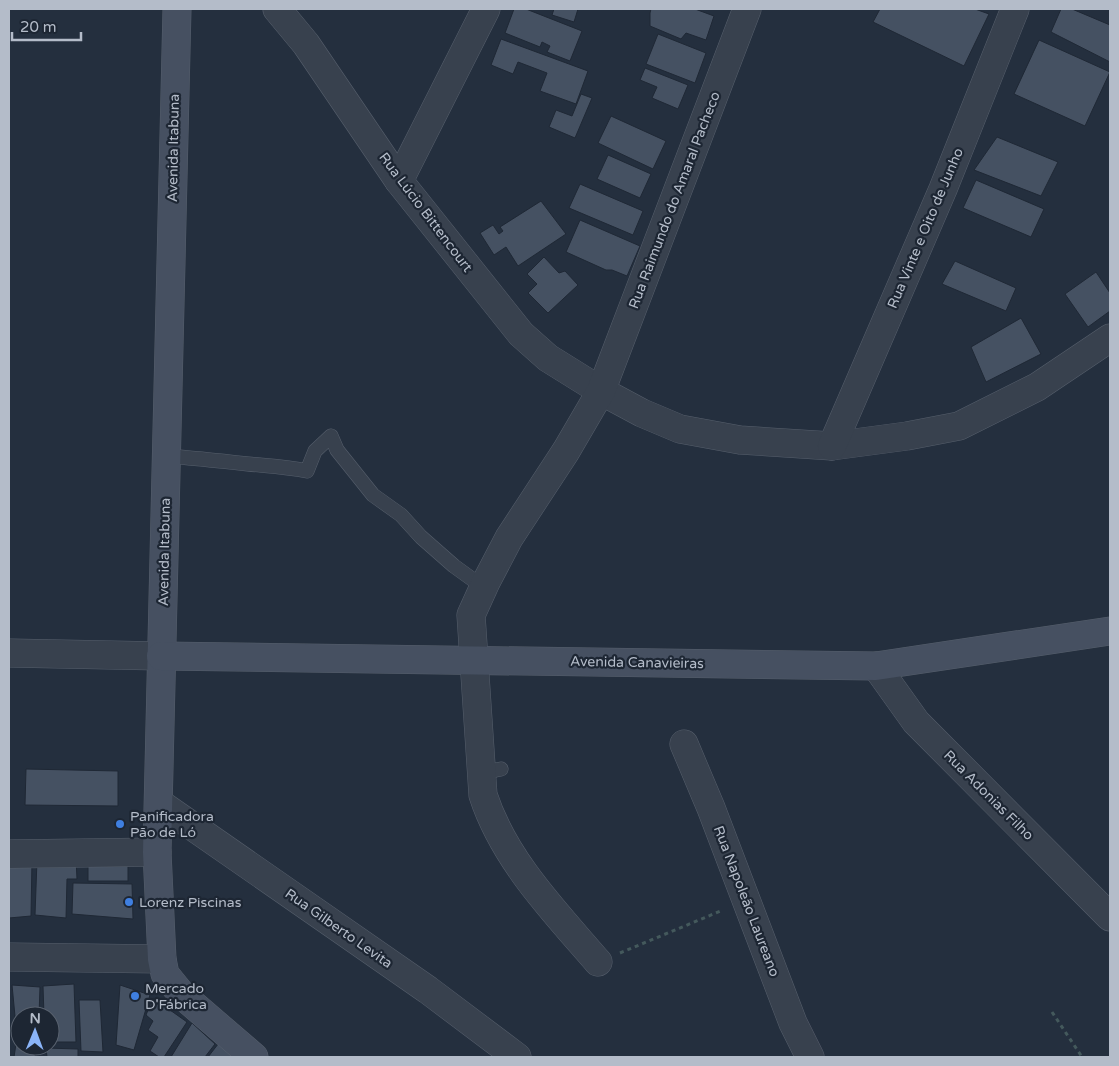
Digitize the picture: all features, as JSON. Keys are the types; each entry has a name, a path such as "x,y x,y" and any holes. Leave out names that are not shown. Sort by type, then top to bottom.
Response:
{"main road":[{"name":"Avenida Itabuna","path":"177,9 161,656 158,852 162,959 165,974 182,995 254,1057"},
{"name":"Avenida Canavieiras","path":"161,656 876,666 1110,631"}],"street":[{"name":"Rua Lúcio Bittencourt","path":"277,9 306,44 399,181 521,334 548,358 601,391 642,413 680,428 740,440 832,446 907,436 959,426 1036,387 1110,338"},
{"path":"399,181 486,9"},
{"name":"Rua Raimundo do Amaral Pacheco","path":"598,962 548,905 510,853 489,815 482,796 491,771 474,660 471,615 509,538 566,451 601,391 747,9"},
{"name":"Rua Vinte e Oito de Junho","path":"832,446 944,189 1015,9"},
{"path":"9,653 161,656"},
{"name":"Rua Adonias Filho","path":"876,666 916,722 1110,917"},
{"name":"Rua Napoleão Laureano","path":"684,744 794,1023 810,1057"},
{"name":"Rua Gilberto Levita","path":"159,803 428,990 518,1057"},
{"path":"9,854 158,852"},
{"path":"9,957 162,959"}],"lane":[{"path":"166,456 282,466 307,471 315,451 331,436 337,450 373,495 401,515 421,537 483,588"}],"path":[{"path":"598,962 747,900"},
{"path":"1052,1012 1082,1057"}],"building":[{"path":"514,9 526,9 582,31 570,61 547,52 550,46 542,42 540,47 505,33"},
{"path":"554,9 578,9 574,22 552,15"},
{"path":"651,9 695,9 714,16 706,40 686,33 681,39 650,26"},
{"path":"880,9 975,9 989,14 964,66 873,22"},
{"path":"1061,9 1072,9 1110,25 1110,62 1051,32"},
{"path":"658,34 706,53 695,83 646,64"},
{"path":"501,39 588,71 576,104 540,91 547,73 518,62 513,74 491,65"},
{"path":"1039,40 1110,72 1085,126 1014,94"},
{"path":"645,68 688,85 678,109 652,98 657,87 640,80"},
{"path":"581,94 592,98 575,138 549,127 556,110 572,116"},
{"path":"611,116 666,141 653,169 598,143"},
{"path":"997,137 1058,162 1041,196 974,170"},
{"path":"608,155 651,174 640,198 597,179"},
{"path":"976,180 1044,209 1031,237 963,208"},
{"path":"580,184 643,211 633,235 569,208"},
{"path":"541,201 566,234 518,266 506,247 494,255 480,233 493,225 499,234 503,231 500,227"},
{"path":"580,220 640,246 627,276 612,270 606,270 566,252"},
{"path":"544,257 559,273 565,271 578,285 548,313 528,293 537,284 527,274"},
{"path":"955,261 1016,288 1006,311 942,284"},
{"path":"1096,272 1110,293 1110,311 1088,327 1065,294"},
{"path":"1021,318 1041,354 986,382 971,347"},
{"path":"26,769 118,771 118,806 25,805"},
{"path":"88,857 128,857 128,881 88,881"},
{"path":"76,858 77,879 67,879 66,918 35,915 37,860"},
{"path":"9,860 32,860 31,916 9,918"},
{"path":"73,883 132,884 133,919 72,914"},
{"path":"74,984 76,1042 60,1042 60,1006 44,1006 43,986"},
{"path":"12,985 40,987 39,1006 14,1006"},
{"path":"120,985 150,995 134,1050 116,1045"},
{"path":"9,986 10,1038 9,1038"},
{"path":"153,998 187,1022 164,1057 159,1057 150,1051 158,1037 148,1030 153,1021 146,1015"},
{"path":"79,1000 100,1000 103,1052 81,1051"},
{"path":"192,1023 215,1044 205,1057 171,1057"},
{"path":"222,1039 245,1057 208,1057"},
{"path":"60,1048 78,1049 78,1057 47,1057 60,1056"},
{"path":"14,1056 35,1056 35,1057"}],"place":[{"name":"Panificadora Pão de Ló","path":"120,824"},
{"name":"Lorenz Piscinas","path":"129,902"},
{"name":"Mercado D'Fábrica","path":"135,996"}]}
